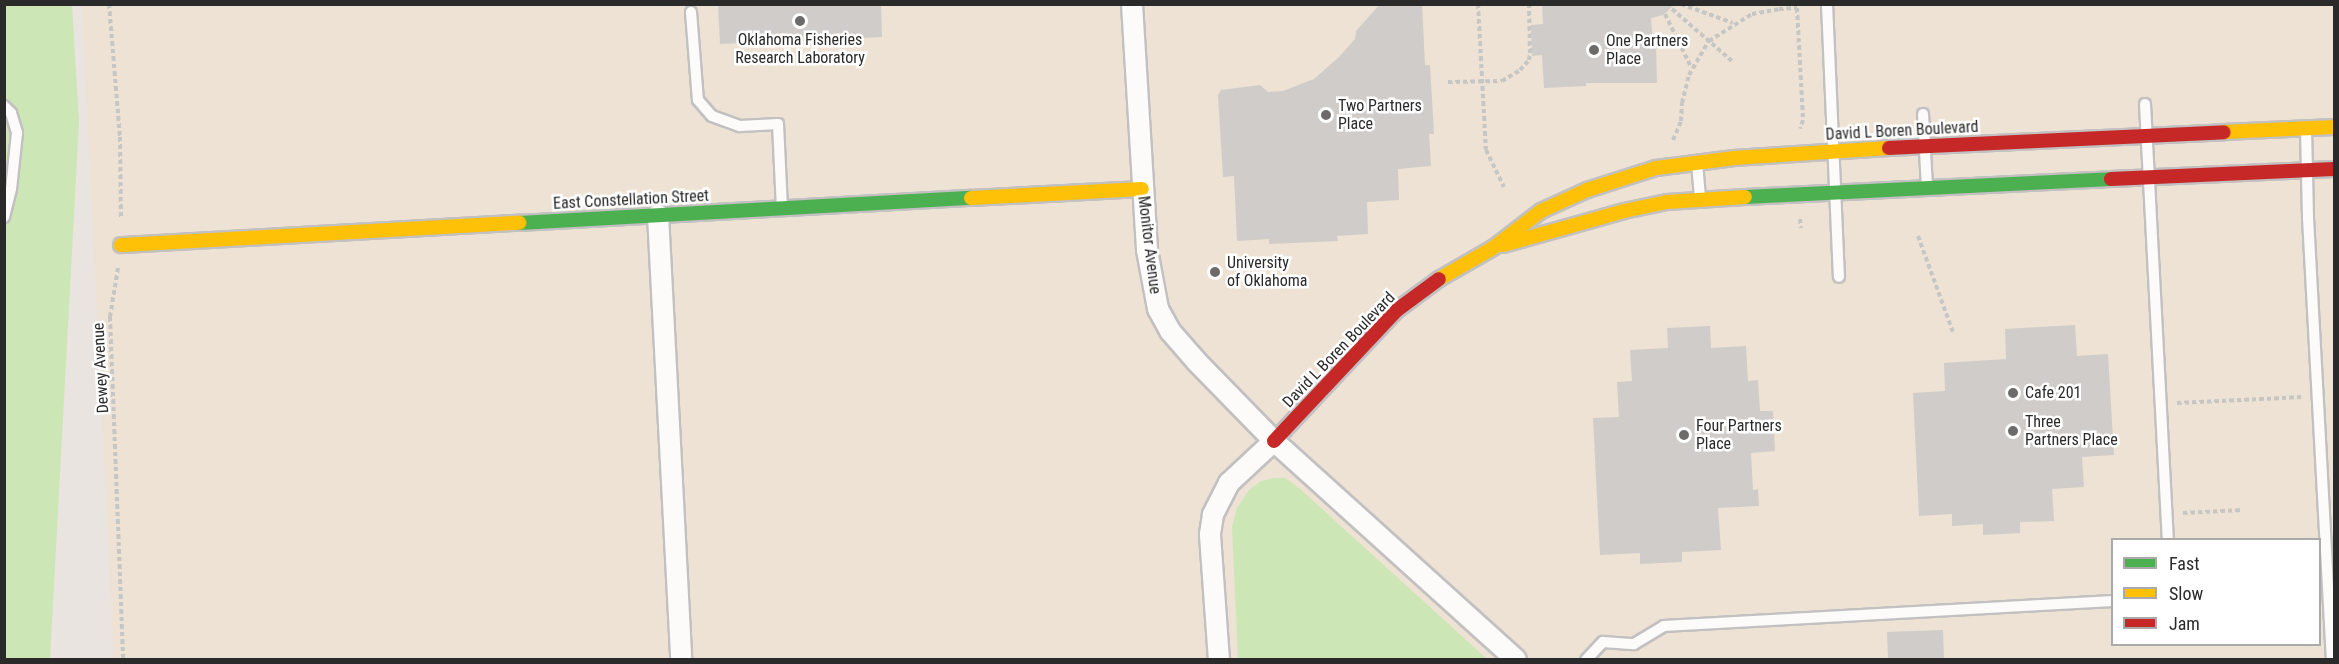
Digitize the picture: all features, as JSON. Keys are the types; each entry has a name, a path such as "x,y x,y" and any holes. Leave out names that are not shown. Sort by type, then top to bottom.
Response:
{"street":[{"name":"Monitor Avenue","path":"1131,4 1147,250 1158,309 1170,331 1274,441 1516,660"},
{"name":"David L Boren Boulevard","path":"1274,441 1397,310 1437,280 1493,248 1541,211 1587,190 1656,168 1697,162 1834,151 2334,127"},
{"name":"David L Boren Boulevard","path":"1493,248 1553,233 1624,211 1667,202 2334,169"},
{"name":"East Constellation Street","path":"121,245 1142,189"},
{"path":"658,215 681,660"},
{"path":"1219,660 1210,535 1213,515 1229,483 1274,441"}],"lane":[{"path":"1827,4 1839,277"},
{"path":"692,12 698,100 712,116 734,124 778,124 782,209"},
{"path":"2145,104 2168,538"},
{"path":"4,106 11,113 17,133 11,189 4,217"},
{"path":"1923,114 1927,188"},
{"path":"2306,129 2307,218 2332,660"},
{"path":"1697,162 1700,200"},
{"path":"1586,660 1603,642 1634,644 1664,626 2111,601"}],"path":[{"name":"Dewey Avenue","path":"109,4 120,137 121,245 110,317 123,660"},
{"path":"1478,4 1486,150 1504,187"},
{"path":"1448,82 1483,82 1511,77 1529,60 1528,4"},
{"path":"1681,4 1734,23"},
{"path":"1669,144 1679,127 1684,93 1692,68 1709,41 1734,23 1752,14 1797,8 1803,120 1801,128"},
{"path":"1672,9 1732,61"},
{"path":"1665,14 1692,68"},
{"path":"1918,236 1953,332"},
{"path":"2161,404 2318,396"},
{"path":"2166,514 2242,510"}],"shaded area":[{"name":"University of Oklahoma","path":"82,5 2334,5 2334,659 114,659"}],"green space":[{"path":"4,5 72,5 79,122 50,659 5,659"},
{"path":"1285,478 1299,488 1487,659 1238,659 1232,527 1237,508 1249,490 1261,481"}],"building":[{"name":"Oklahoma Fisheries Research Laboratory","path":"718,4 881,4 882,37 720,44"},
{"name":"Two Partners Place","path":"1380,4 1422,4 1425,65 1430,65 1434,134 1429,134 1431,166 1398,169 1399,200 1367,202 1368,234 1337,236 1338,241 1269,244 1269,239 1237,241 1234,176 1223,177 1218,95 1221,90 1260,85 1268,92 1283,91 1314,79 1355,39 1356,31"},
{"name":"One Partners Place","path":"1542,4 1675,4 1663,15 1651,18 1653,45 1656,45 1657,83 1586,83 1586,86 1544,88 1542,55 1532,56 1531,25 1543,24"},
{"name":"Three Partners Place","path":"2075,325 2077,356 2108,354 2114,455 2082,457 2084,487 2052,489 2054,521 2020,522 2020,533 1983,535 1983,524 1952,526 1952,514 1919,516 1913,393 1945,391 1944,363 2006,359 2005,329"},
{"name":"Four Partners Place","path":"1710,326 1711,348 1746,346 1748,381 1758,380 1760,411 1773,411 1775,451 1751,453 1753,490 1758,489 1759,506 1718,508 1721,550 1682,552 1682,562 1640,564 1640,553 1600,555 1593,418 1619,417 1617,382 1632,381 1630,350 1668,348 1667,328"},
{"path":"1943,630 1944,660 1888,660 1887,632"}],"traffic: fast":[{"path":"1745,197 2111,179"},
{"path":"519,223 971,198"}],"traffic: slow":[{"path":"2224,132 2334,127"},
{"path":"1439,279 1493,248 1541,211 1587,190 1656,168 1734,158 1889,148"},
{"path":"971,198 1142,189"},
{"path":"1503,245 1624,211 1667,202 1745,197"},
{"path":"121,245 519,223"}],"traffic: jam":[{"path":"1889,148 2224,132"},
{"path":"2111,179 2334,169"},
{"path":"1274,441 1397,310 1439,279"}],"place":[{"name":"Oklahoma Fisheries Research Laboratory","path":"800,21"},
{"name":"One Partners Place","path":"1594,50"},
{"name":"Two Partners Place","path":"1326,115"},
{"name":"University of Oklahoma","path":"1215,272"},
{"name":"Cafe 201","path":"2013,393"},
{"name":"Three Partners Place","path":"2013,431"},
{"name":"Four Partners Place","path":"1684,435"}]}
